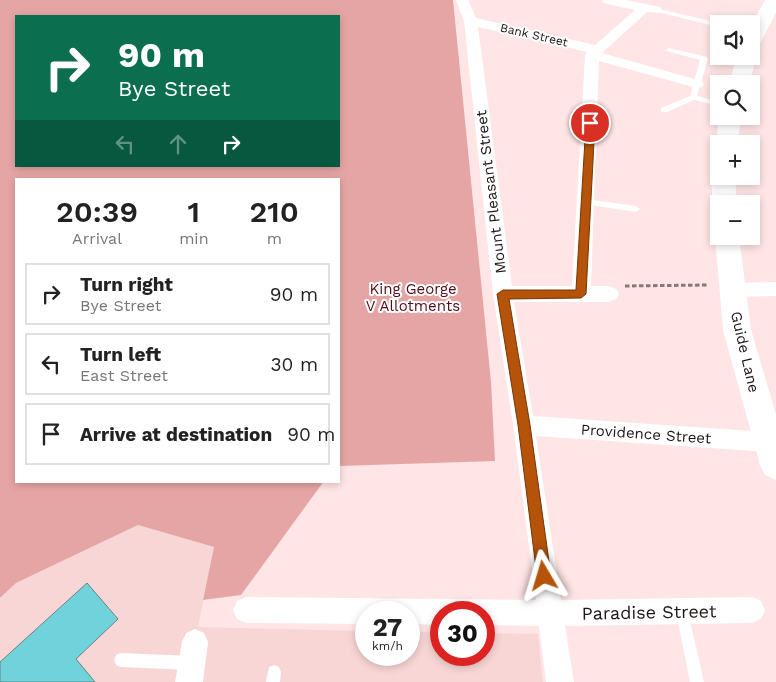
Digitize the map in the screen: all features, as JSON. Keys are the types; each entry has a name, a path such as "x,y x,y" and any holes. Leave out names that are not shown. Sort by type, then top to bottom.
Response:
{"highway":[{"path":"760,24 774,0"},
{"name":"Guide Lane","path":"728,245 737,330 772,454"}],"street":[{"name":"Mount Pleasant Street","path":"462,0 471,21 503,294 524,425 560,682"},
{"path":"608,0 650,5"},
{"path":"581,294 595,52 650,5"},
{"name":"Bank Street","path":"471,21 541,36 595,52 695,91"},
{"path":"733,290 775,292"},
{"path":"503,294 609,294"},
{"name":"Providence Street","path":"524,425 772,454"},
{"name":"Paradise Street","path":"246,610 549,613 752,610"}],"lane":[{"path":"650,5 710,22"},
{"path":"664,110 695,91 704,59 669,50"},
{"path":"695,91 710,99"},
{"path":"586,202 636,209"},
{"path":"682,611 697,682"},
{"path":"121,660 192,662"}],"path":[{"path":"609,294 621,286 708,285 733,290"}],"shaded area":[{"path":"138,525 214,547 198,627 355,631 355,666 420,666 420,632 430,632 430,666 495,666 495,633 538,634 543,682 0,682 0,598 16,583"}],"green space":[{"name":"King George V Allotments","path":"0,0 453,0 491,382 495,461 340,466 340,178 15,178 15,483 323,483 241,595 203,600 214,547 138,525 16,583 0,598"}],"building":[{"path":"87,583 118,619 76,659 95,682 0,682 0,662"}],"route":[{"path":"544,576 524,425 503,294 581,294 590,123"}]}
